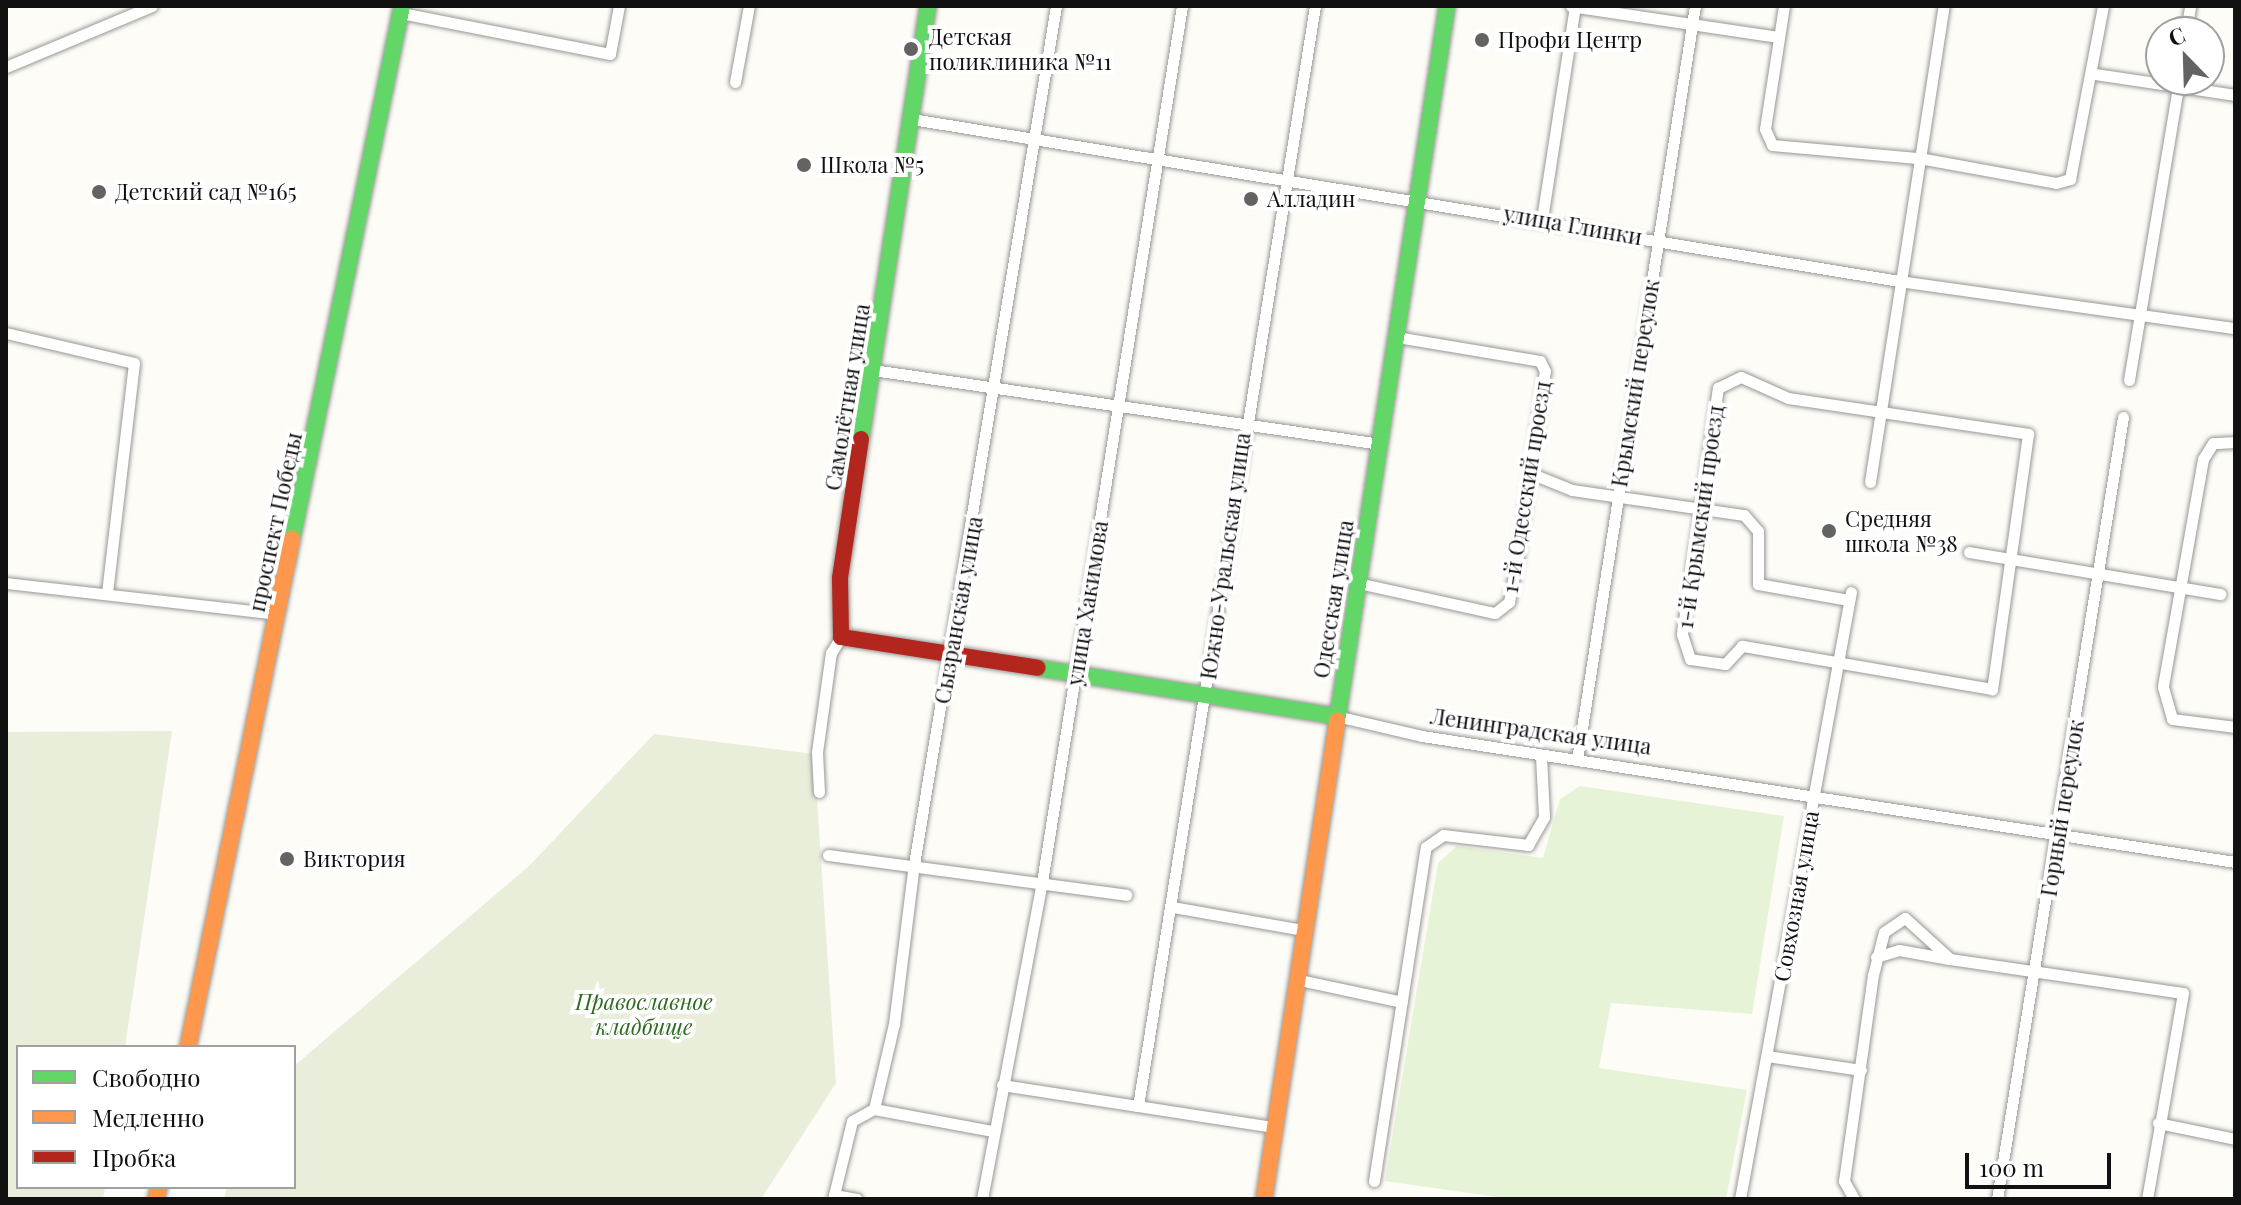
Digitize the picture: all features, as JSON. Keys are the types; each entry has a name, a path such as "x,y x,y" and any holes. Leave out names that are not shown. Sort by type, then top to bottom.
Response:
{"street":[{"path":"6,67 152,6"},
{"path":"401,9 610,54 619,6"},
{"path":"735,82 749,6"},
{"name":"Самолётная улица","path":"819,792 817,752 831,653 841,637 835,617 928,6"},
{"name":"Сызранская улица","path":"874,1109 894,1024 914,864 1037,141 1056,6"},
{"name":"улица Хакимова","path":"982,1199 1042,882 1182,6"},
{"name":"Южно-Уральская улица","path":"1138,1106 1173,907 1244,424 1288,181 1315,6"},
{"name":"Одесская улица","path":"1264,1199 1295,979 1447,6"},
{"path":"1542,219 1574,6 1778,37"},
{"name":"Крымский переулок","path":"1577,760 1695,6"},
{"path":"1784,6 1765,129 1772,145 1919,158 2070,179 2095,74 2103,6"},
{"path":"1870,482 1944,6"},
{"name":"проспект Победы","path":"188,1045 401,9"},
{"path":"2095,74 2145,80"},
{"path":"2129,380 2176,96"},
{"name":"улица Глинки","path":"912,119 1157,161 1542,219 1899,281 2235,328"},
{"path":"6,333 134,363 137,372 107,593"},
{"name":"1-й Одесский проезд","path":"1358,583 1495,613 1512,596 1530,473 1540,361 1397,337"},
{"path":"873,370 996,385 1380,444"},
{"name":"1-й Крымский проезд","path":"1840,660 1742,646 1725,664 1690,659 1682,634 1697,507 1718,388 1728,380 1880,412"},
{"path":"1840,660 1992,689 2014,559 2028,434 1880,412"},
{"name":"Горный переулок","path":"1997,1199 2059,835 2123,417"},
{"path":"2235,442 2213,443 2203,459 2179,586 2166,705 2172,719 2235,727"},
{"path":"1530,473 1572,490 1697,507"},
{"name":"Совхозная улица","path":"1697,507 1744,515 1758,531 1758,584 1850,596 1740,1199"},
{"path":"1969,552 2098,571 2221,594"},
{"path":"6,583 277,614"},
{"name":"Ленинградская улица","path":"841,637 1336,716 1541,755 2235,862"},
{"path":"1374,1181 1426,847 1443,835 1528,845 1544,817 1541,755"},
{"path":"828,855 914,864 1126,895"},
{"path":"1173,907 1304,930"},
{"path":"1854,1199 1844,1181 1876,957 1884,932 1905,918 1950,959"},
{"path":"1876,957 1899,950 2033,976 2183,993 2147,1199"},
{"path":"1295,979 1402,1002"},
{"path":"1767,1056 1861,1070"},
{"path":"1002,1085 1274,1127"},
{"path":"857,1199 833,1197 852,1121 874,1109 993,1131"},
{"path":"2158,1123 2235,1139"}],"green space":[{"path":"172,731 125,1045 16,1045 16,1189 105,1189 103,1199 6,1199 6,732"},
{"name":"Православное кладбище","path":"654,734 814,754 836,1083 761,1199 224,1199 226,1189 296,1189 296,1064 529,866"},
{"path":"1580,786 1784,816 1752,1014 1611,1003 1599,1068 1747,1090 1726,1199 1511,1199 1385,1181 1438,863 1457,846 1543,858 1560,799"}],"traffic: fast":[{"path":"292,539 402,6"},
{"path":"861,439 928,6"},
{"path":"1337,721 1447,6"},
{"path":"1038,668 1336,716"}],"traffic: slow":[{"path":"188,1045 292,539"},
{"path":"1264,1199 1337,721"},
{"path":"156,1199 158,1189"}],"traffic: jam":[{"path":"861,439 840,578 841,637 1038,668"}],"place":[{"name":"Профи Центр","path":"1482,40"},
{"name":"Детская поликлиника №11","path":"911,49"},
{"name":"Школа №5","path":"804,165"},
{"name":"Детский сад №165","path":"99,192"},
{"name":"Алладин","path":"1251,199"},
{"name":"Средняя школа №38","path":"1829,531"},
{"name":"Виктория","path":"287,859"}]}
